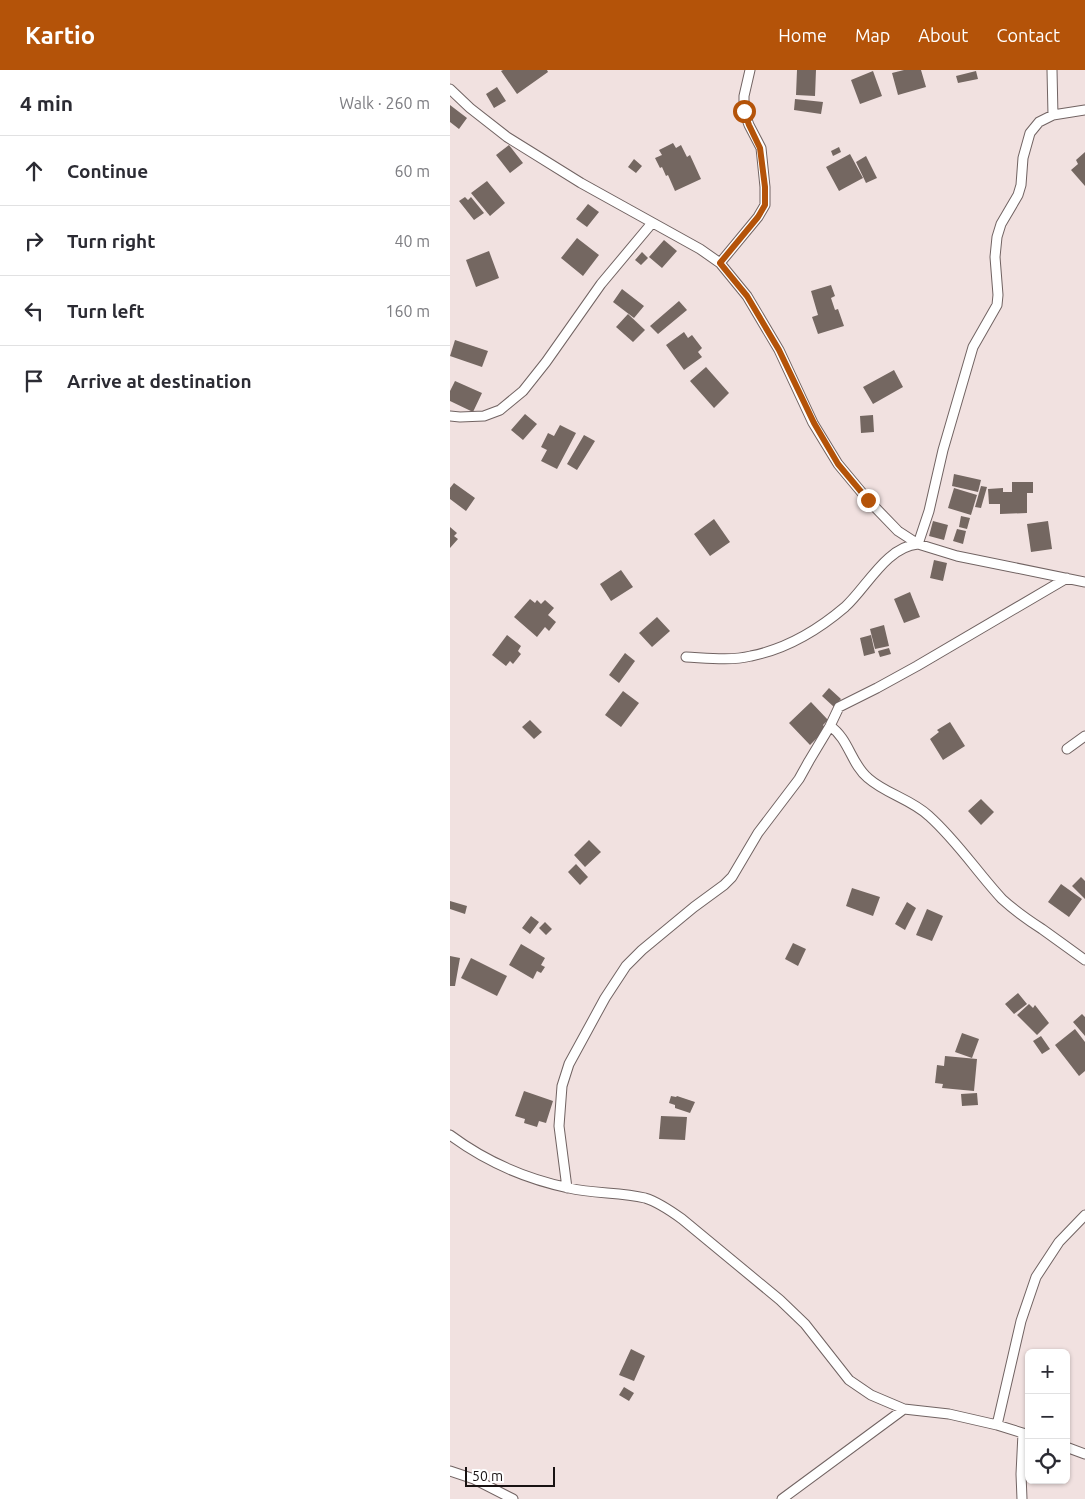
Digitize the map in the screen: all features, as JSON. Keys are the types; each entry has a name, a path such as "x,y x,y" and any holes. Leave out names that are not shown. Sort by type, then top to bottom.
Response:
{"street":[{"path":"720,263 758,217 765,205 765,187 760,148 744,111 744,96 750,70"},
{"path":"1052,70 1053,115"},
{"path":"450,89 470,108 507,137 581,183 700,249 720,263 747,296 779,350 814,423 838,464 868,500 898,531 918,544 956,556 1085,582"},
{"path":"918,544 973,347 997,304 995,257 997,237 1001,224 1018,195 1021,185 1023,158 1030,133 1039,122 1053,115 1085,110"},
{"path":"450,416 484,416 500,410 523,391 546,362 600,284 652,223"},
{"path":"686,657 750,657 799,639 823,625 846,606 896,552 902,548 918,544"},
{"path":"567,1188 559,1126 562,1086 569,1064 605,998 626,966 636,955 732,877 758,833 800,779 839,707 917,666 1067,578"},
{"path":"830,726 841,737 856,765 867,778 880,787 914,804 928,815 950,836 1003,900 1085,960"},
{"path":"1068,749 1085,736"},
{"path":"450,1135 483,1157 514,1171 567,1188 646,1199 674,1214 780,1300 806,1324 849,1380 871,1395 904,1409 949,1414 1025,1434"},
{"path":"996,1425 1021,1321 1036,1277 1059,1242 1085,1215"},
{"path":"782,1499 904,1409"},
{"path":"1022,1499 1021,1474 1025,1439"},
{"path":"1070,1448 1085,1454"},
{"path":"450,1471 474,1479 513,1499"}],"building":[{"path":"547,70 548,72 517,94 501,71"},
{"path":"797,70 816,70 815,96 796,95"},
{"path":"904,70 921,70 926,87 898,95 892,73"},
{"path":"873,71 882,96 860,104 851,80"},
{"path":"976,71 978,79 958,83 956,76"},
{"path":"497,87 506,101 494,108 486,94"},
{"path":"795,99 823,102 821,114 794,110"},
{"path":"450,105 467,118 459,129 450,122"},
{"path":"673,143 676,148 681,145 687,157 690,155 701,179 675,191 668,175 666,176 655,158 662,155 659,150"},
{"path":"509,145 523,163 510,173 496,155"},
{"path":"839,147 841,152 833,156 831,151"},
{"path":"1085,152 1085,186 1071,170 1078,164 1076,160"},
{"path":"850,154 863,178 839,191 826,167"},
{"path":"866,156 877,178 866,183 856,162"},
{"path":"634,159 642,166 636,173 628,167"},
{"path":"487,181 505,203 490,216 471,193"},
{"path":"465,197 468,200 471,197 484,213 474,220 459,201"},
{"path":"588,204 599,212 587,227 576,219"},
{"path":"577,238 599,255 583,276 561,258"},
{"path":"664,240 677,251 662,268 649,257"},
{"path":"489,251 499,278 476,287 466,260"},
{"path":"642,252 648,258 641,265 635,260"},
{"path":"831,285 835,296 831,298 835,310 838,309 844,326 818,334 812,317 818,315 811,291"},
{"path":"622,289 644,306 634,318 613,302"},
{"path":"679,301 687,310 658,334 650,326"},
{"path":"628,314 645,330 633,342 616,327"},
{"path":"684,332 688,338 692,335 702,348 698,352 702,357 684,370 666,345"},
{"path":"455,340 488,351 482,367 450,356"},
{"path":"706,367 729,393 714,408 690,381"},
{"path":"894,370 903,387 873,404 863,387"},
{"path":"455,381 482,393 473,412 450,401 450,391"},
{"path":"525,414 537,424 523,440 511,430"},
{"path":"873,415 874,432 861,433 860,416"},
{"path":"560,425 576,433 557,469 541,461 547,450 541,447 548,433 554,436"},
{"path":"584,435 595,441 577,470 567,464"},
{"path":"954,474 981,480 978,492 952,486"},
{"path":"1012,482 1033,482 1033,493 1027,493 1027,513 1000,514 1000,504 989,504 988,489 1003,488 1003,492 1012,492"},
{"path":"454,483 475,498 466,511 450,499 450,488"},
{"path":"981,486 987,487 981,508 975,507"},
{"path":"954,488 977,495 971,515 948,508"},
{"path":"961,516 970,518 967,529 959,527"},
{"path":"714,519 730,542 710,556 694,534"},
{"path":"933,521 948,525 944,540 929,536"},
{"path":"1048,521 1052,549 1031,552 1027,524"},
{"path":"450,527 457,533 454,536 458,539 450,548"},
{"path":"957,529 966,531 963,544 953,541"},
{"path":"934,560 947,563 943,581 930,578"},
{"path":"621,570 633,587 611,601 600,584"},
{"path":"910,592 920,617 904,623 894,599"},
{"path":"530,599 535,603 537,600 541,604 545,600 554,608 548,615 556,622 549,631 545,627 537,637 514,617"},
{"path":"657,617 670,631 652,647 639,633"},
{"path":"884,625 889,646 875,649 870,629"},
{"path":"507,635 521,646 518,651 521,654 513,664 510,661 506,666 492,655"},
{"path":"871,635 875,653 864,656 860,638"},
{"path":"889,648 891,654 880,657 878,651"},
{"path":"625,653 635,661 619,683 609,675"},
{"path":"829,688 841,699 834,707 822,696"},
{"path":"623,691 639,703 621,727 605,715"},
{"path":"811,702 828,720 823,725 826,729 810,745 789,723"},
{"path":"530,720 542,732 534,739 522,727"},
{"path":"950,722 965,746 943,760 930,739 939,732 937,730"},
{"path":"981,799 994,812 981,825 968,811"},
{"path":"589,840 601,852 585,867 574,855"},
{"path":"576,864 588,877 580,885 568,872"},
{"path":"1081,877 1085,881 1085,899 1072,886"},
{"path":"1061,884 1082,899 1069,917 1048,902"},
{"path":"852,888 880,897 873,916 846,906"},
{"path":"450,901 467,906 465,914 450,909"},
{"path":"907,902 916,908 905,930 895,924"},
{"path":"927,909 943,916 932,941 916,935"},
{"path":"531,916 539,922 530,934 522,928"},
{"path":"545,922 552,929 546,935 539,928"},
{"path":"793,943 806,949 798,966 785,959"},
{"path":"521,944 545,958 541,965 545,967 541,973 537,971 533,979 509,965"},
{"path":"450,956 460,958 455,986 450,986"},
{"path":"471,958 507,976 497,996 461,978"},
{"path":"1018,993 1027,1004 1014,1014 1005,1004"},
{"path":"1029,1004 1033,1008 1035,1005 1049,1023 1037,1035 1017,1015"},
{"path":"1082,1014 1085,1017 1085,1036 1073,1022"},
{"path":"1075,1029 1085,1042 1085,1071 1079,1076 1055,1045"},
{"path":"962,1033 979,1039 972,1058 955,1052"},
{"path":"1041,1036 1050,1049 1042,1054 1033,1041"},
{"path":"945,1056 977,1059 974,1091 942,1088 943,1084 935,1083 937,1065 944,1066"},
{"path":"524,1091 553,1101 546,1123 539,1121 537,1127 524,1123 525,1119 515,1116"},
{"path":"977,1093 978,1105 962,1106 961,1094"},
{"path":"671,1096 695,1102 690,1113 675,1108 675,1105 669,1103"},
{"path":"661,1116 687,1117 685,1140 659,1139"},
{"path":"631,1349 645,1356 634,1381 619,1375"},
{"path":"624,1387 634,1393 629,1401 619,1395"}],"route":[{"path":"744,111 760,148 765,187 765,205 758,217 720,263 747,296 779,350 814,423 838,464 868,500"}]}
